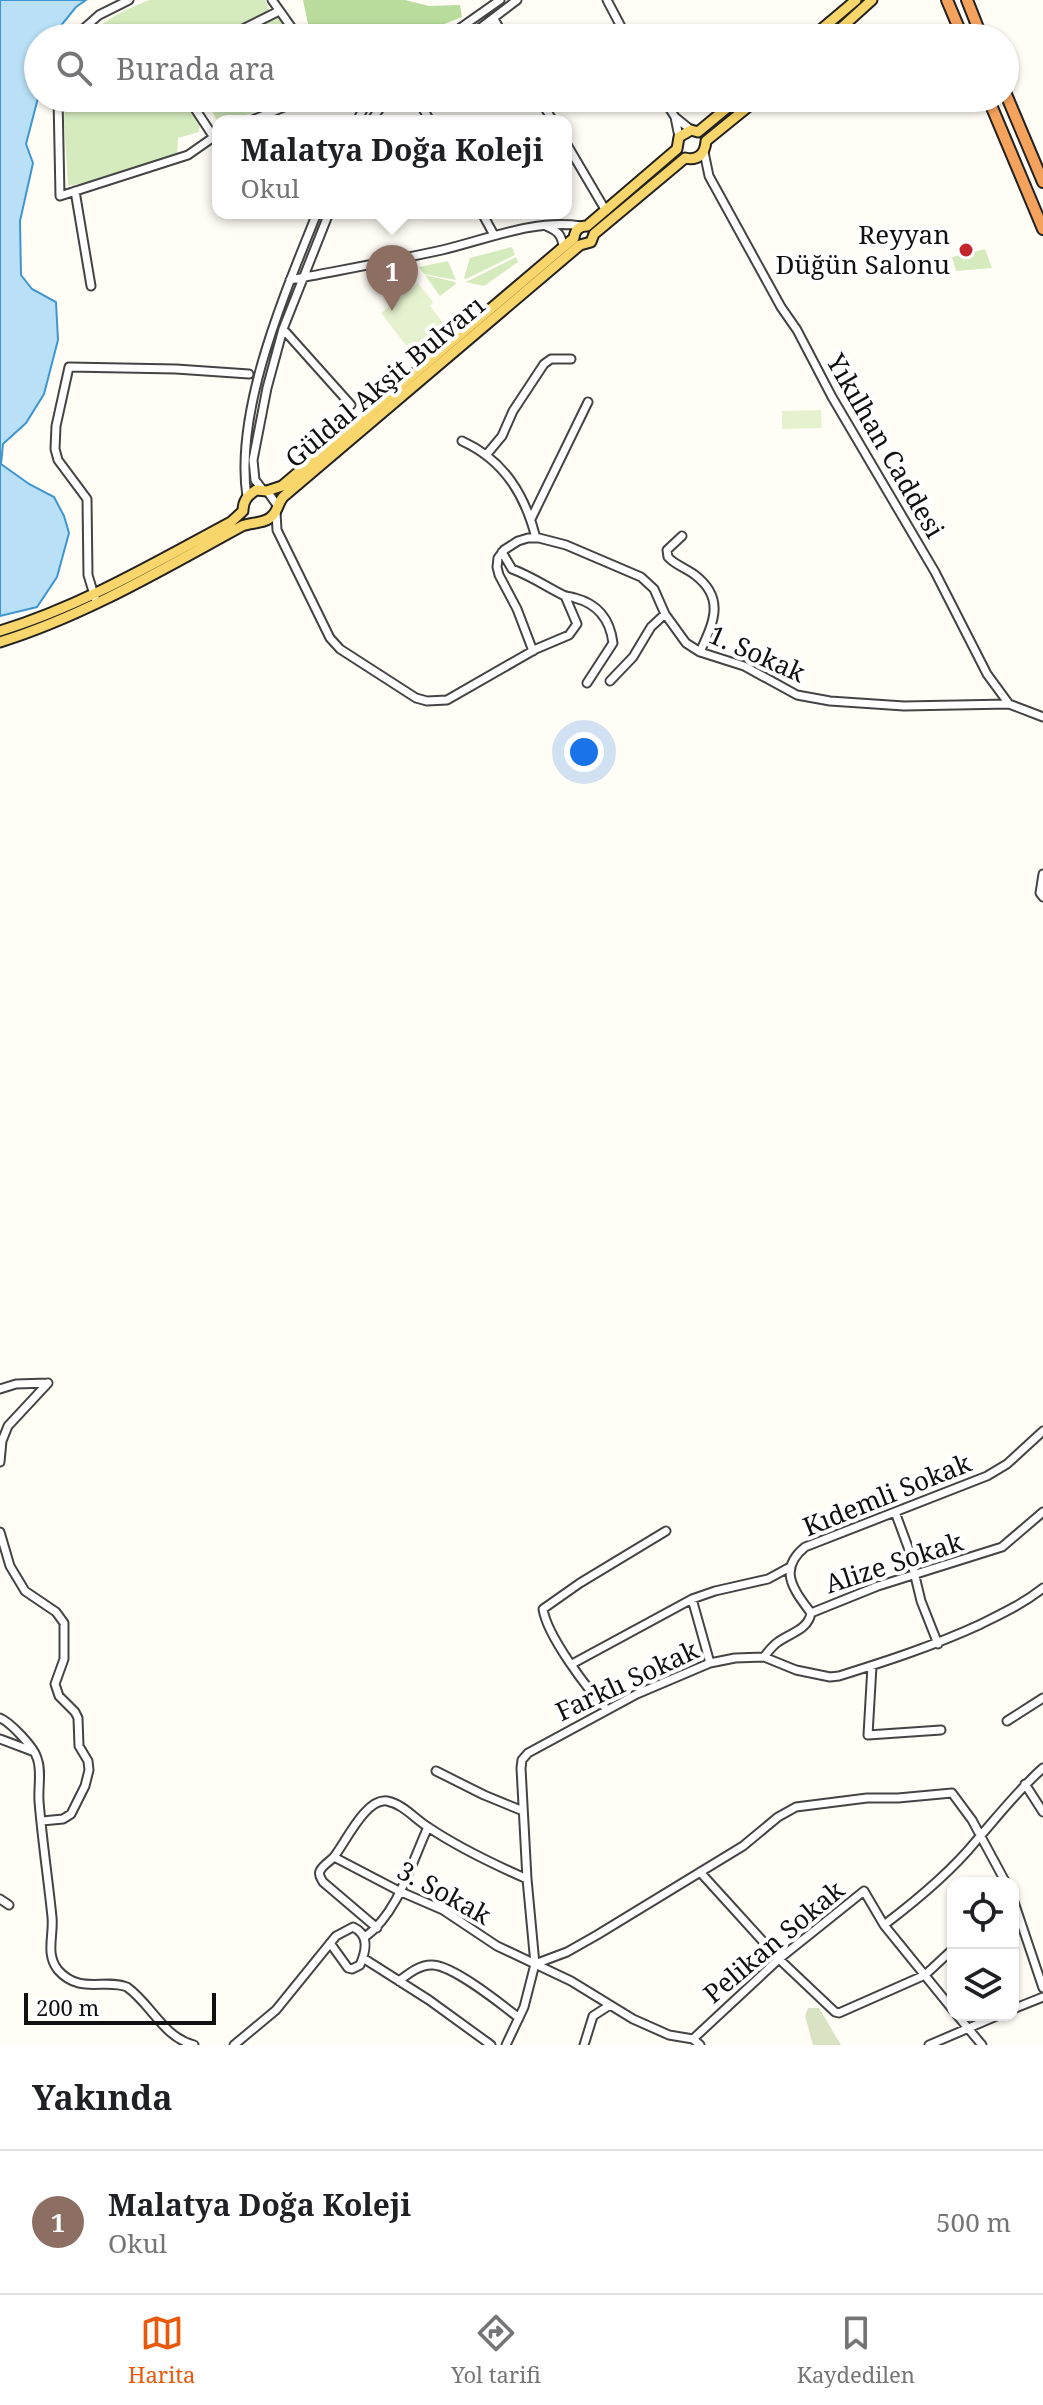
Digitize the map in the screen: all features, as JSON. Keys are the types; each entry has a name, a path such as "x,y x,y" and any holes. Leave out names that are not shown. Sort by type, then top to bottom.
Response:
{"highway":[{"path":"947,0 957,24"},
{"path":"967,0 976,24"},
{"path":"994,112 1043,229"},
{"path":"1013,112 1043,182"}],"main road":[{"path":"828,24 856,0"},
{"path":"845,24 872,0"},
{"path":"677,149 679,137 695,131 720,112"},
{"name":"Güldal Akşit Bulvarı","path":"579,234 591,242 594,234 705,147 744,112"},
{"name":"Güldal Akşit Bulvarı","path":"0,631 96,600 255,522 267,520 283,497 677,149"},
{"name":"Güldal Akşit Bulvarı","path":"247,497 256,490 282,486 579,234"},
{"path":"243,511 247,497"},
{"name":"Güldal Akşit Bulvarı","path":"0,642 51,625 231,522 243,511"}],"street":[{"path":"89,24 99,15 129,0"},
{"path":"272,0 289,24"},
{"path":"466,24 500,0"},
{"path":"487,24 517,0"},
{"path":"607,0 620,24"},
{"path":"253,24 279,11"},
{"path":"494,19 497,24"},
{"path":"58,112 60,196 188,155 212,138"},
{"path":"199,112 212,130"},
{"path":"672,112 679,137"},
{"path":"675,117 695,131 705,147"},
{"name":"Yıkılhan Caddesi","path":"705,147 709,176"},
{"name":"Yıkılhan Caddesi","path":"677,149 709,176 832,397 935,572 987,674 1009,704"},
{"path":"572,153 606,211"},
{"path":"75,191 91,286"},
{"path":"247,497 245,467 248,426 273,327 315,219"},
{"path":"327,219 283,329 267,388 253,460 255,480 276,508 277,530 330,638 340,649 416,698 447,700 533,651 569,635 577,624 565,596"},
{"path":"485,219 494,235"},
{"path":"290,280 548,225 579,234 594,234"},
{"path":"548,225 559,233 563,247"},
{"path":"283,329 351,405"},
{"path":"487,454 502,436 513,411 544,364 557,358 571,359"},
{"path":"96,600 88,575 87,499 58,460 55,449 56,426 69,367 249,374"},
{"path":"531,519 588,402"},
{"path":"462,441 487,454 519,493 531,519 536,538 518,541 498,558 499,575 517,609 533,651"},
{"path":"243,511 255,522 277,530"},
{"path":"682,536 667,550 668,557 703,582 715,605 715,617 700,652"},
{"name":"1. Sokak","path":"536,538 566,545 641,577 654,589 665,614 686,643 700,652 744,666 807,698 904,706 1009,704"},
{"path":"502,552 512,569 602,612 613,643 587,683"},
{"path":"610,681 633,657 651,627 665,614"},
{"path":"1009,704 1043,717"},
{"path":"1043,874 1040,893 1043,897"},
{"path":"0,1389 16,1384 48,1383 8,1426 2,1441 0,1462"},
{"name":"Kıdemli Sokak","path":"811,1613 793,1586 790,1567 799,1552 815,1542 987,1476 1007,1464 1043,1431"},
{"path":"895,1512 908,1547 921,1601 938,1644"},
{"name":"Alize Sokak","path":"764,1657 776,1643 810,1621 811,1613 878,1586 1002,1547 1043,1512"},
{"path":"607,1710 584,1684 547,1623 543,1609 666,1531"},
{"path":"0,1532 10,1566 25,1591 56,1612 64,1623 64,1659 55,1684 59,1696 78,1718 78,1738 88,1761 85,1786 71,1814 63,1819 42,1821"},
{"path":"572,1664 692,1599 768,1579 790,1567"},
{"path":"764,1657 796,1670 830,1677 938,1644 1015,1607 1043,1588"},
{"path":"692,1599 710,1663"},
{"name":"Farklı Sokak","path":"523,1811 522,1760 538,1746 659,1684 710,1663 764,1657"},
{"path":"872,1666 868,1735 941,1730"},
{"path":"1007,1721 1043,1698"},
{"path":"0,1718 6,1720 39,1760 39,1803 53,1920 51,1953 59,1970 67,1978 83,1984 127,1987 170,2033 180,2041 194,2045"},
{"path":"0,1739 34,1751"},
{"path":"947,2002 884,1925 949,1870 1043,1768"},
{"path":"436,1771 523,1811 535,1964 529,1993 506,2045"},
{"path":"1025,1784 1043,1812"},
{"path":"535,1964 581,1945 700,1872 796,1807 952,1793 972,1820 1003,1877"},
{"path":"377,1928 320,1878 320,1871 375,1803 386,1801 403,1808 428,1827 476,1855 527,1879"},
{"path":"365,1937 377,1928 399,1891 428,1827"},
{"name":"3. Sokak","path":"334,1857 443,1910 473,1932 571,1981 633,2019 669,2035 693,2039"},
{"path":"700,1872 779,1959 835,2012 839,2013 925,1975 947,1955"},
{"name":"Pelikan Sokak","path":"693,2039 779,1959 864,1891 884,1925"},
{"path":"0,1899 9,1905"},
{"path":"1019,1918 1043,1988"},
{"path":"234,2045 276,2010 330,1943 338,1934 353,1927 365,1937 366,1948 360,1965 348,1968 330,1943"},
{"path":"363,1958 491,2045"},
{"path":"399,1981 415,1970 433,1965 440,1967 469,1981 519,2018"},
{"path":"1019,2007 1043,1997"},
{"path":"582,2043 593,2016 610,2005"},
{"path":"962,2021 982,2045"},
{"path":"929,2045 984,2021"},
{"path":"666,2045 669,2035"},
{"path":"693,2039 700,2045"}],"green space":[{"path":"149,0 265,0 269,9 260,20 251,24 104,24"},
{"path":"303,0 405,0 429,6 460,5 462,17 444,24 308,24"},
{"path":"278,16 283,24 262,24"},
{"path":"65,112 197,112 199,132 178,138 177,155 115,176 68,186"},
{"path":"212,112 254,112 246,115 214,115"},
{"path":"512,247 515,255 464,278 470,258"},
{"path":"985,249 992,268 956,271 952,257"},
{"path":"516,257 518,262 484,286 466,282"},
{"path":"448,261 456,280 424,274 419,267"},
{"path":"425,275 455,282 456,284 440,296"},
{"path":"418,283 445,325 412,353 381,313"},
{"path":"821,410 822,428 782,429 782,411"},
{"path":"808,2008 819,2008 841,2045 813,2045 805,2016"}],"water":[{"path":"0,0 86,0 62,24 24,24 24,112 34,112 26,144 33,163 20,221 21,275 32,289 56,302 58,340 44,394 26,423 3,444 1,464 54,497 69,533 57,577 37,607 0,616"}],"place":[{"name":"Reyyan Düğün Salonu","path":"966,250"},
{"name":"Malatya Doğa Koleji","path":"392,311"}]}
